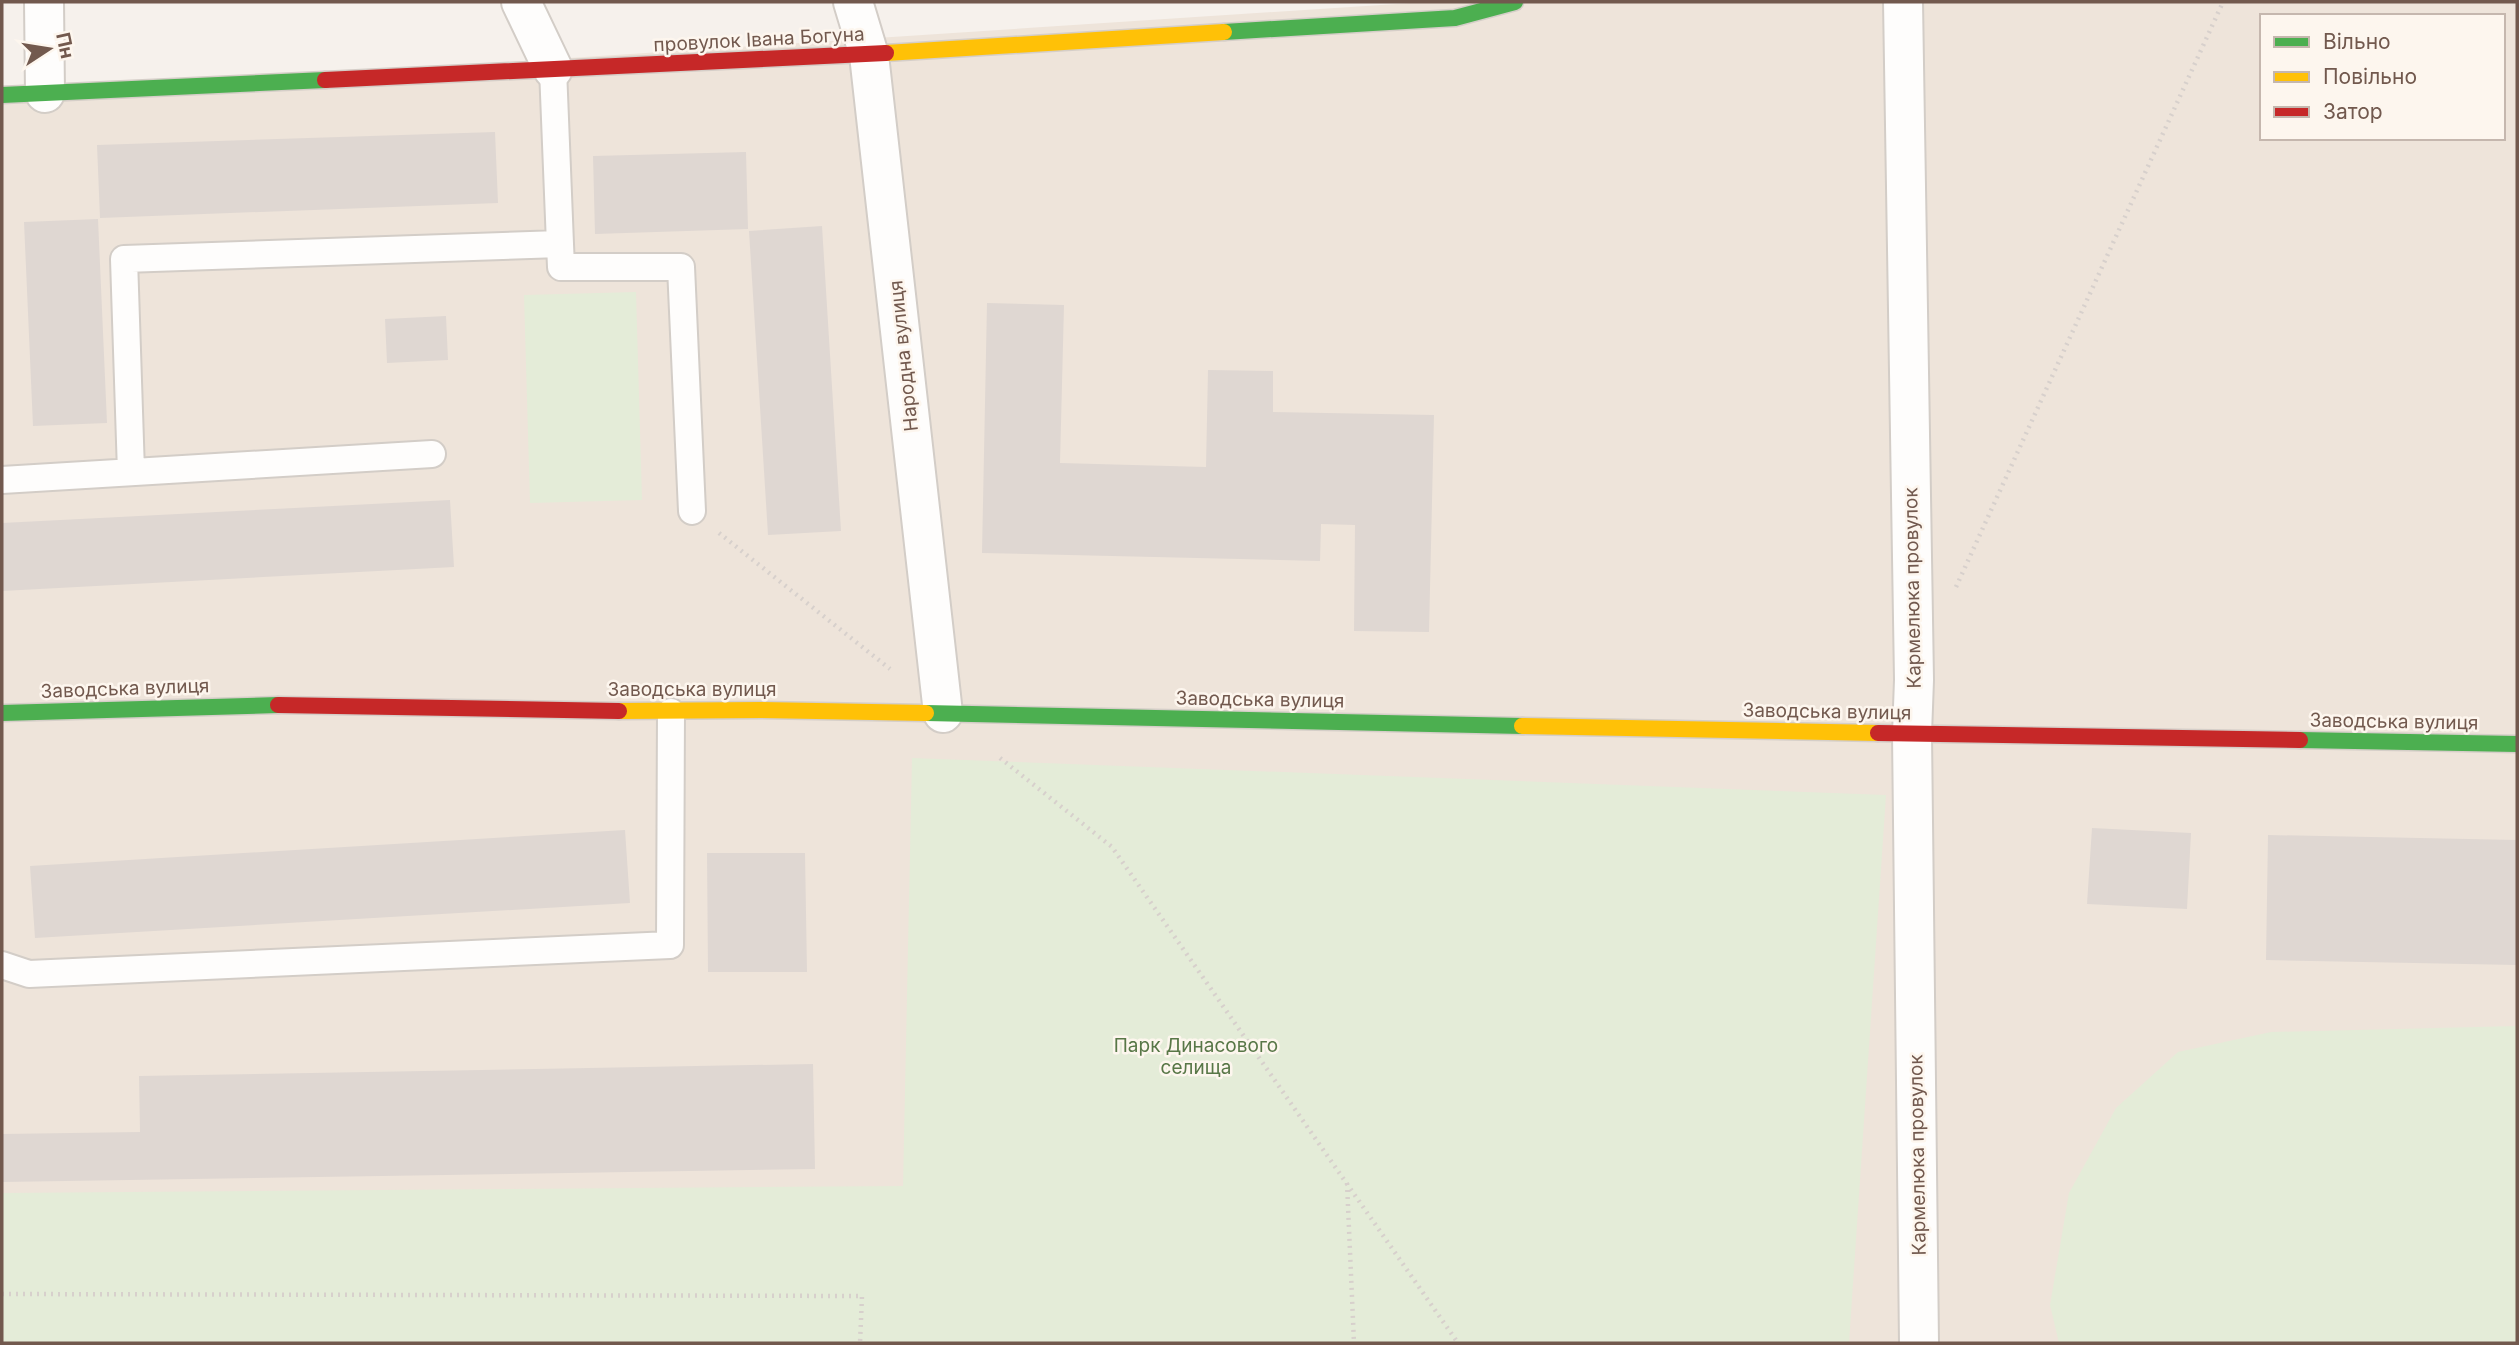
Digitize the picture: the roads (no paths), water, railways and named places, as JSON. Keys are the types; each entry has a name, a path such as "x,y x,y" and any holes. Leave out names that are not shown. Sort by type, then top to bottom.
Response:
{"street":[{"path":"44,2 45,93"},
{"path":"521,2 553,69"},
{"name":"Народна вулиця","path":"853,2 869,55 943,713"},
{"name":"провулок Івана Богуна","path":"2,95 869,55 1455,18 1515,2"},
{"name":"Кармелюка провулок","path":"1903,2 1914,680 1912,734 1919,1343"},
{"name":"Заводська вулиця","path":"2,713 274,705 671,712 762,709 2517,744"}],"lane":[{"path":"553,69 561,267 681,267 692,510"},
{"path":"131,472 124,259 560,244"},
{"path":"2,480 432,454"},
{"path":"2,964 29,974 670,945 671,712"}],"park label":[{"name":"Парк Динасового селища","path":"1196,1056"}]}
